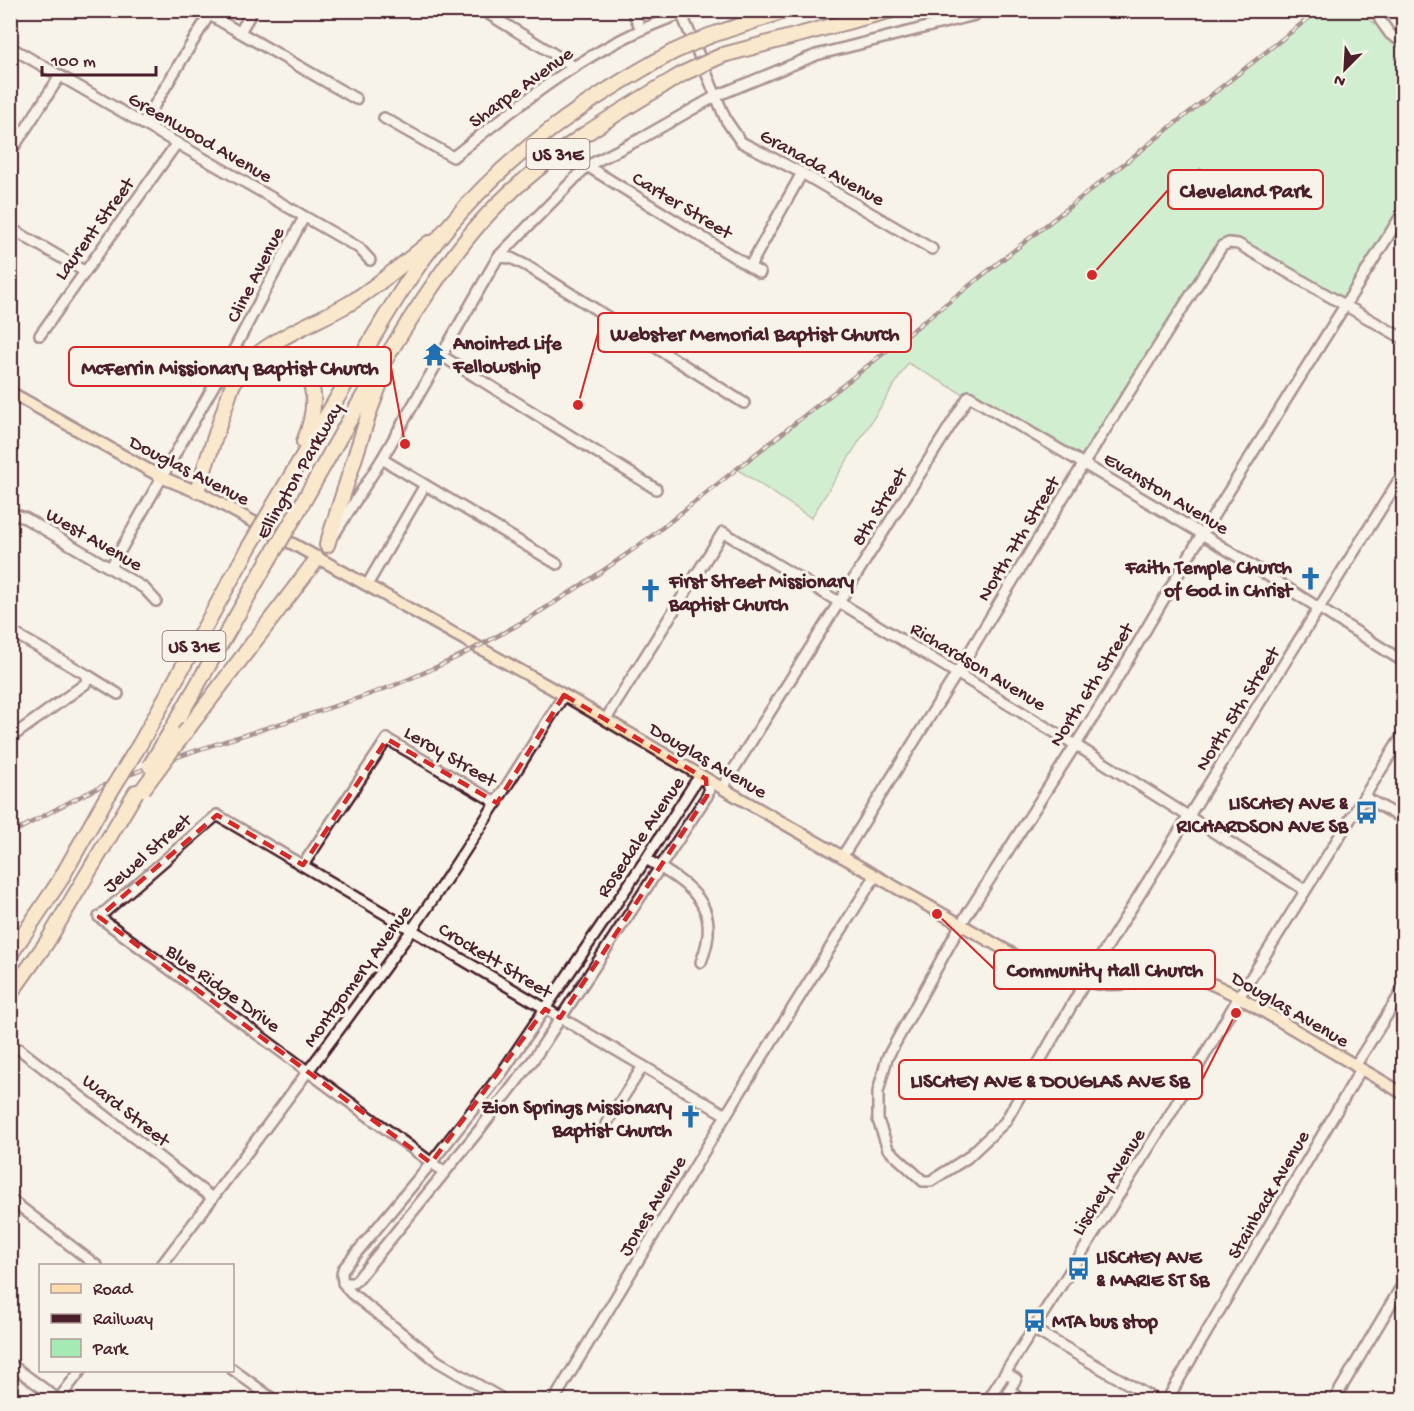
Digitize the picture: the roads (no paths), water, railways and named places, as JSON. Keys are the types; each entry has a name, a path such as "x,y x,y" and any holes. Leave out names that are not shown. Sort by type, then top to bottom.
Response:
{"highway":[{"name":"Ellington Parkway","path":"10,955 59,882 140,744 248,549 383,320 446,228 510,162 552,127 601,93 673,52 709,36 787,10"},
{"name":"Ellington Parkway","path":"139,790 397,338 451,259 497,205 533,172 596,127 684,73 723,55 892,10"},
{"path":"201,493 232,386 236,377 248,363 270,345 353,301 402,266 446,228"},
{"path":"327,545 370,410 397,338"},
{"path":"201,493 240,388 260,363 272,358 294,362 303,369 309,378 313,392 310,426 286,485"},
{"path":"10,994 46,942 139,790 317,559"}],"main road":[{"name":"Douglas Avenue","path":"10,392 161,477 201,493 317,559 368,585 606,719 706,779 1037,968 1061,977 1107,985 1184,976 1210,983 1239,997 1404,1094"},
{"path":"317,559 327,545"}],"street":[{"path":"240,32 253,10"},
{"path":"482,10 574,67"},
{"path":"632,10 640,29"},
{"name":"Sharpe Avenue","path":"384,118 453,157 512,110 574,67 640,29 681,12"},
{"name":"Granada Avenue","path":"681,12 726,120 741,142 802,173 932,249"},
{"path":"143,124 205,13 356,99"},
{"path":"327,545 382,459 498,257 586,166 716,96 816,55 975,15"},
{"path":"1380,20 1390,34 1404,43"},
{"name":"Greenwood Avenue","path":"10,47 359,248 370,260"},
{"path":"10,153 60,76"},
{"name":"Laurent Street","path":"40,335 177,143"},
{"name":"Carter Street","path":"586,166 760,273"},
{"path":"750,266 802,173"},
{"name":"North 6th Street","path":"923,1181 888,1149 878,1120 878,1092 887,1058 961,924 1108,694 1202,534 1404,211"},
{"name":"Cline Avenue","path":"111,567 235,348 304,217"},
{"path":"10,228 84,271"},
{"name":"North 7th Street","path":"843,857 1084,463 1222,246 1229,243 1238,244 1345,304"},
{"path":"498,257 511,258 527,266 744,403"},
{"path":"1345,304 1404,339"},
{"path":"442,356 656,489"},
{"name":"Evanston Avenue","path":"969,396 1202,534 1404,662"},
{"name":"8th Street","path":"722,788 969,396"},
{"path":"382,459 557,564"},
{"name":"North 5th Street","path":"923,1181 931,1181 967,1158 1005,1122 1086,982 1404,472"},
{"path":"368,585 425,485"},
{"name":"West Avenue","path":"10,513 25,518 111,567 144,588 156,601"},
{"name":"Richardson Avenue","path":"606,719 723,532 1190,816 1250,849 1305,890"},
{"path":"10,631 87,680 118,694"},
{"path":"10,738 87,680"},
{"name":"Montgomery Avenue","path":"162,1264 309,1071 412,929 564,695"},
{"name":"Lischey Avenue","path":"988,1401 1169,1116 1239,997 1404,733"},
{"name":"Leroy Street","path":"303,865 387,739 496,802"},
{"name":"Rosedale Avenue","path":"706,779 709,791 707,796 511,1090 357,1280 353,1283 343,1282 341,1278 343,1269 501,1074 694,784 697,780 706,779"},
{"path":"1364,797 1404,819"},
{"name":"Crockett Street","path":"217,815 726,1115"},
{"name":"Jewel Street","path":"99,917 217,815"},
{"path":"646,859 661,867 694,892 705,906 709,919 709,937 701,962"},
{"name":"Jones Avenue","path":"554,1401 726,1115 875,876"},
{"name":"Blue Ridge Drive","path":"99,917 444,1172"},
{"name":"Stainback Avenue","path":"1167,1401 1404,988"},
{"name":"Ward Street","path":"19,1049 212,1198"},
{"path":"606,1124 642,1066"},
{"path":"10,1199 94,1264"},
{"path":"1334,1401 1404,1281"},
{"path":"343,1282 351,1293 436,1361 504,1401"},
{"path":"1034,1329 1156,1401"},
{"path":"10,1364 58,1400 80,1372"},
{"path":"234,1371 273,1401"},
{"path":"1006,1373 1018,1385"}],"water":[{"path":"1200,168 1225,182 1215,198 1191,181"}],"railway":[{"path":"10,834 82,795 142,770 395,685 496,637 561,599 653,535 1319,10"}],"place":[{"name":"Cleveland Park","path":"1092,275"},
{"name":"Anointed Life Fellowship","path":"435,354"},
{"name":"Webster Memorial Baptist Church","path":"578,405"},
{"name":"McFerrin Missionary Baptist Church","path":"405,444"},
{"name":"Faith Temple Church of God in Christ","path":"1310,578"},
{"name":"First Street Missionary Baptist Church","path":"651,591"},
{"name":"LISCHEY AVE & RICHARDSON AVE SB","path":"1366,813"},
{"name":"Community Hall Church","path":"937,914"},
{"name":"LISCHEY AVE & DOUGLAS AVE SB","path":"1236,1013"},
{"name":"Zion Springs Missionary Baptist Church","path":"690,1117"},
{"name":"LISCHEY AVE & MARIE ST SB","path":"1078,1268"},
{"name":"MTA bus stop","path":"1034,1320"}]}
